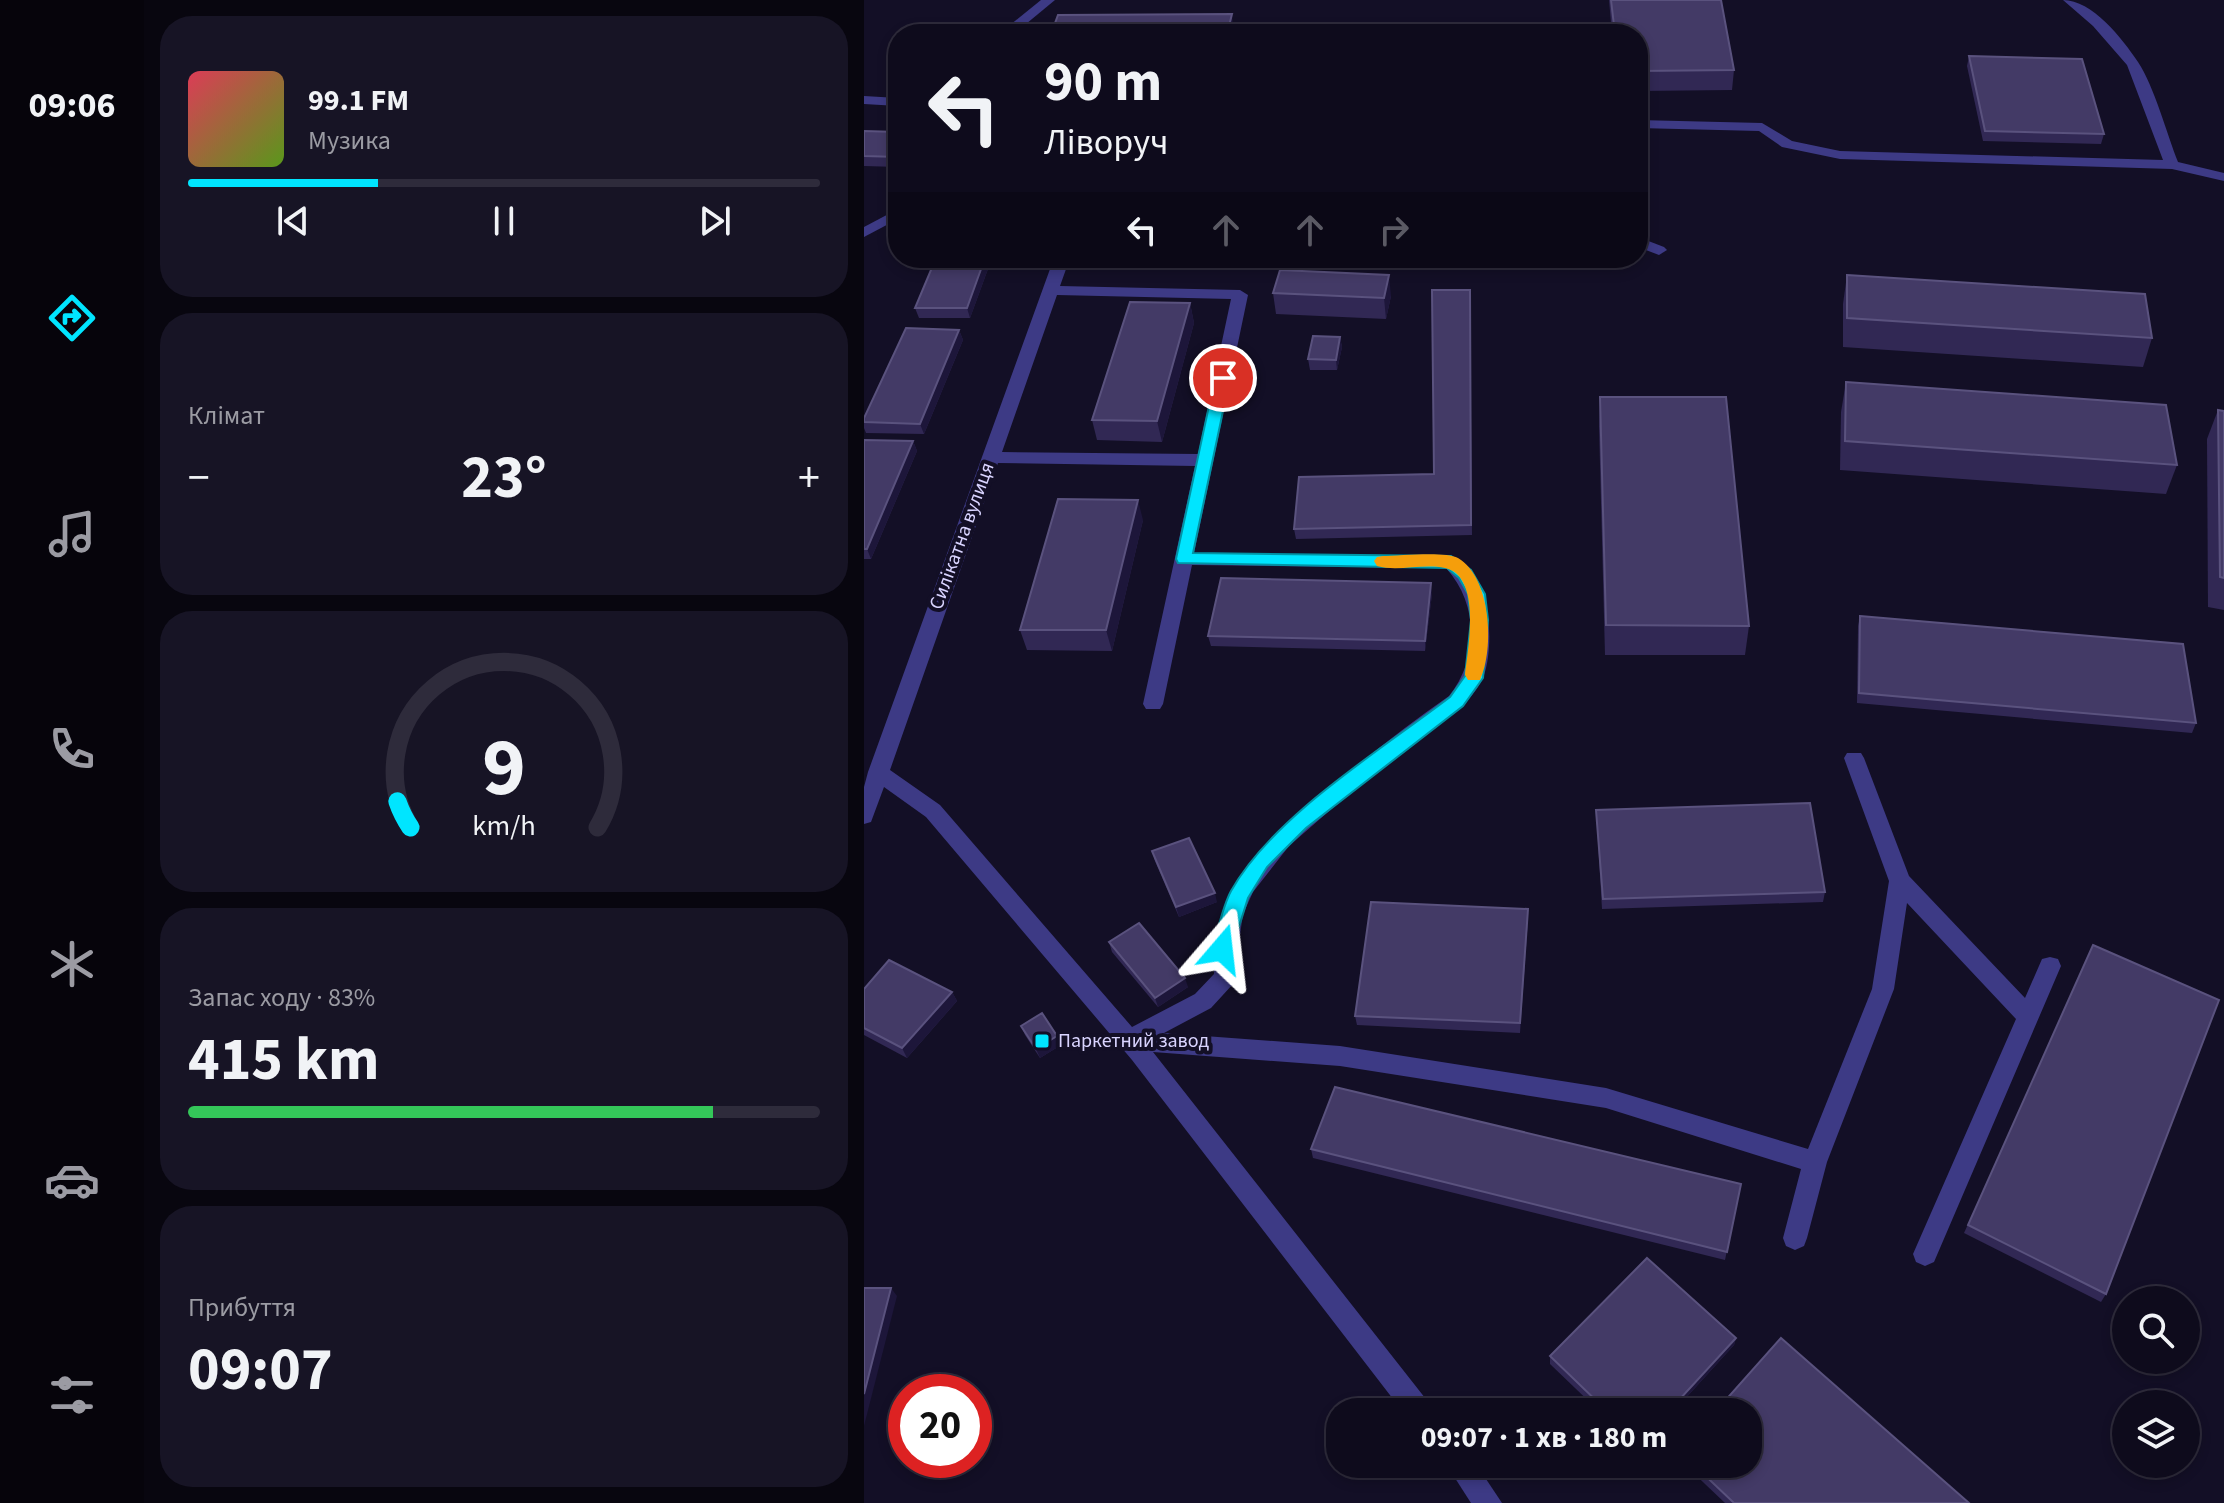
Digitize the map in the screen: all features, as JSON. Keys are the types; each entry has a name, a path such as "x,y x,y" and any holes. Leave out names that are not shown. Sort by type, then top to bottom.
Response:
{"street":[{"path":"1019,24 1049,0"},
{"path":"2069,0 2098,23 2133,64 2172,165"},
{"path":"864,100 888,101"},
{"path":"1648,124 1762,127 1787,144 1840,155 2172,165 2224,177"},
{"path":"864,233 888,219"},
{"path":"1648,246 1659,250"},
{"name":"Силікатна вулиця","path":"864,816 871,771 991,457 1059,268"},
{"path":"1051,290 1240,295 1153,704"},
{"path":"991,457 1205,460"},
{"path":"1129,1040 1203,1001 1225,977 1222,949 1238,896 1260,861 1300,822 1456,701 1474,678 1478,650 1476,594 1465,574 1451,562 1184,559"},
{"path":"1854,758 1900,881 2027,1015"},
{"path":"871,771 933,811 1129,1040 1409,1398"},
{"path":"1795,1238 1815,1162 1883,989 1900,881"},
{"path":"1925,1254 2050,966"},
{"path":"1129,1040 1340,1056 1606,1098 1815,1162"},
{"path":"1469,1478 1488,1503"}],"building":[{"path":"1611,0 1721,0 1734,70 1648,71 1648,24 1614,24"},
{"path":"1232,14 1230,24 1055,24 1058,15"},
{"path":"1969,56 2082,59 2104,134 1985,131"},
{"path":"864,131 888,132 888,157 864,156"},
{"path":"932,268 981,268 967,308 915,308"},
{"path":"1280,270 1389,275 1384,298 1273,293"},
{"path":"1847,275 2145,294 2152,338 1847,318"},
{"path":"1432,290 1470,290 1471,525 1294,529 1299,477 1434,474"},
{"path":"1130,302 1190,303 1157,421 1092,420"},
{"path":"906,328 959,330 920,424 864,422 864,418"},
{"path":"1313,336 1340,337 1336,360 1308,359"},
{"path":"1846,382 2166,405 2177,465 1845,441"},
{"path":"1600,397 1726,397 1749,626 1606,625"},
{"path":"2218,410 2224,411 2224,578 2220,577"},
{"path":"864,440 913,441 867,549 864,549"},
{"path":"1058,499 1138,500 1106,630 1020,630"},
{"path":"1221,578 1431,583 1425,641 1208,636"},
{"path":"1860,616 2183,644 2196,723 1859,693"},
{"path":"1810,803 1825,892 1603,899 1596,810"},
{"path":"1189,838 1215,893 1176,907 1152,851"},
{"path":"1371,902 1528,909 1520,1023 1355,1016"},
{"path":"1139,923 1185,978 1155,998 1109,942"},
{"path":"2093,945 2219,1000 2106,1294 1968,1225"},
{"path":"889,960 952,992 902,1048 864,1028 864,989"},
{"path":"1042,1013 1057,1036 1036,1049 1021,1026"},
{"path":"1335,1087 1741,1184 1727,1252 1311,1149"},
{"path":"1647,1258 1736,1338 1681,1398 1594,1398 1550,1356"},
{"path":"864,1288 891,1288 864,1394"},
{"path":"1781,1338 1969,1503 1734,1503 1708,1478 1762,1478 1762,1398 1727,1398"}],"slow traffic":[{"path":"1383,561 1451,562 1465,574 1476,594 1479,620 1474,675"}],"place":[{"name":"Паркетний завод","path":"1042,1041"}],"route":[{"path":"1222,949 1238,896 1260,861 1300,822 1456,701 1474,678 1479,620 1476,594 1465,574 1451,562 1184,559 1223,378"}]}
